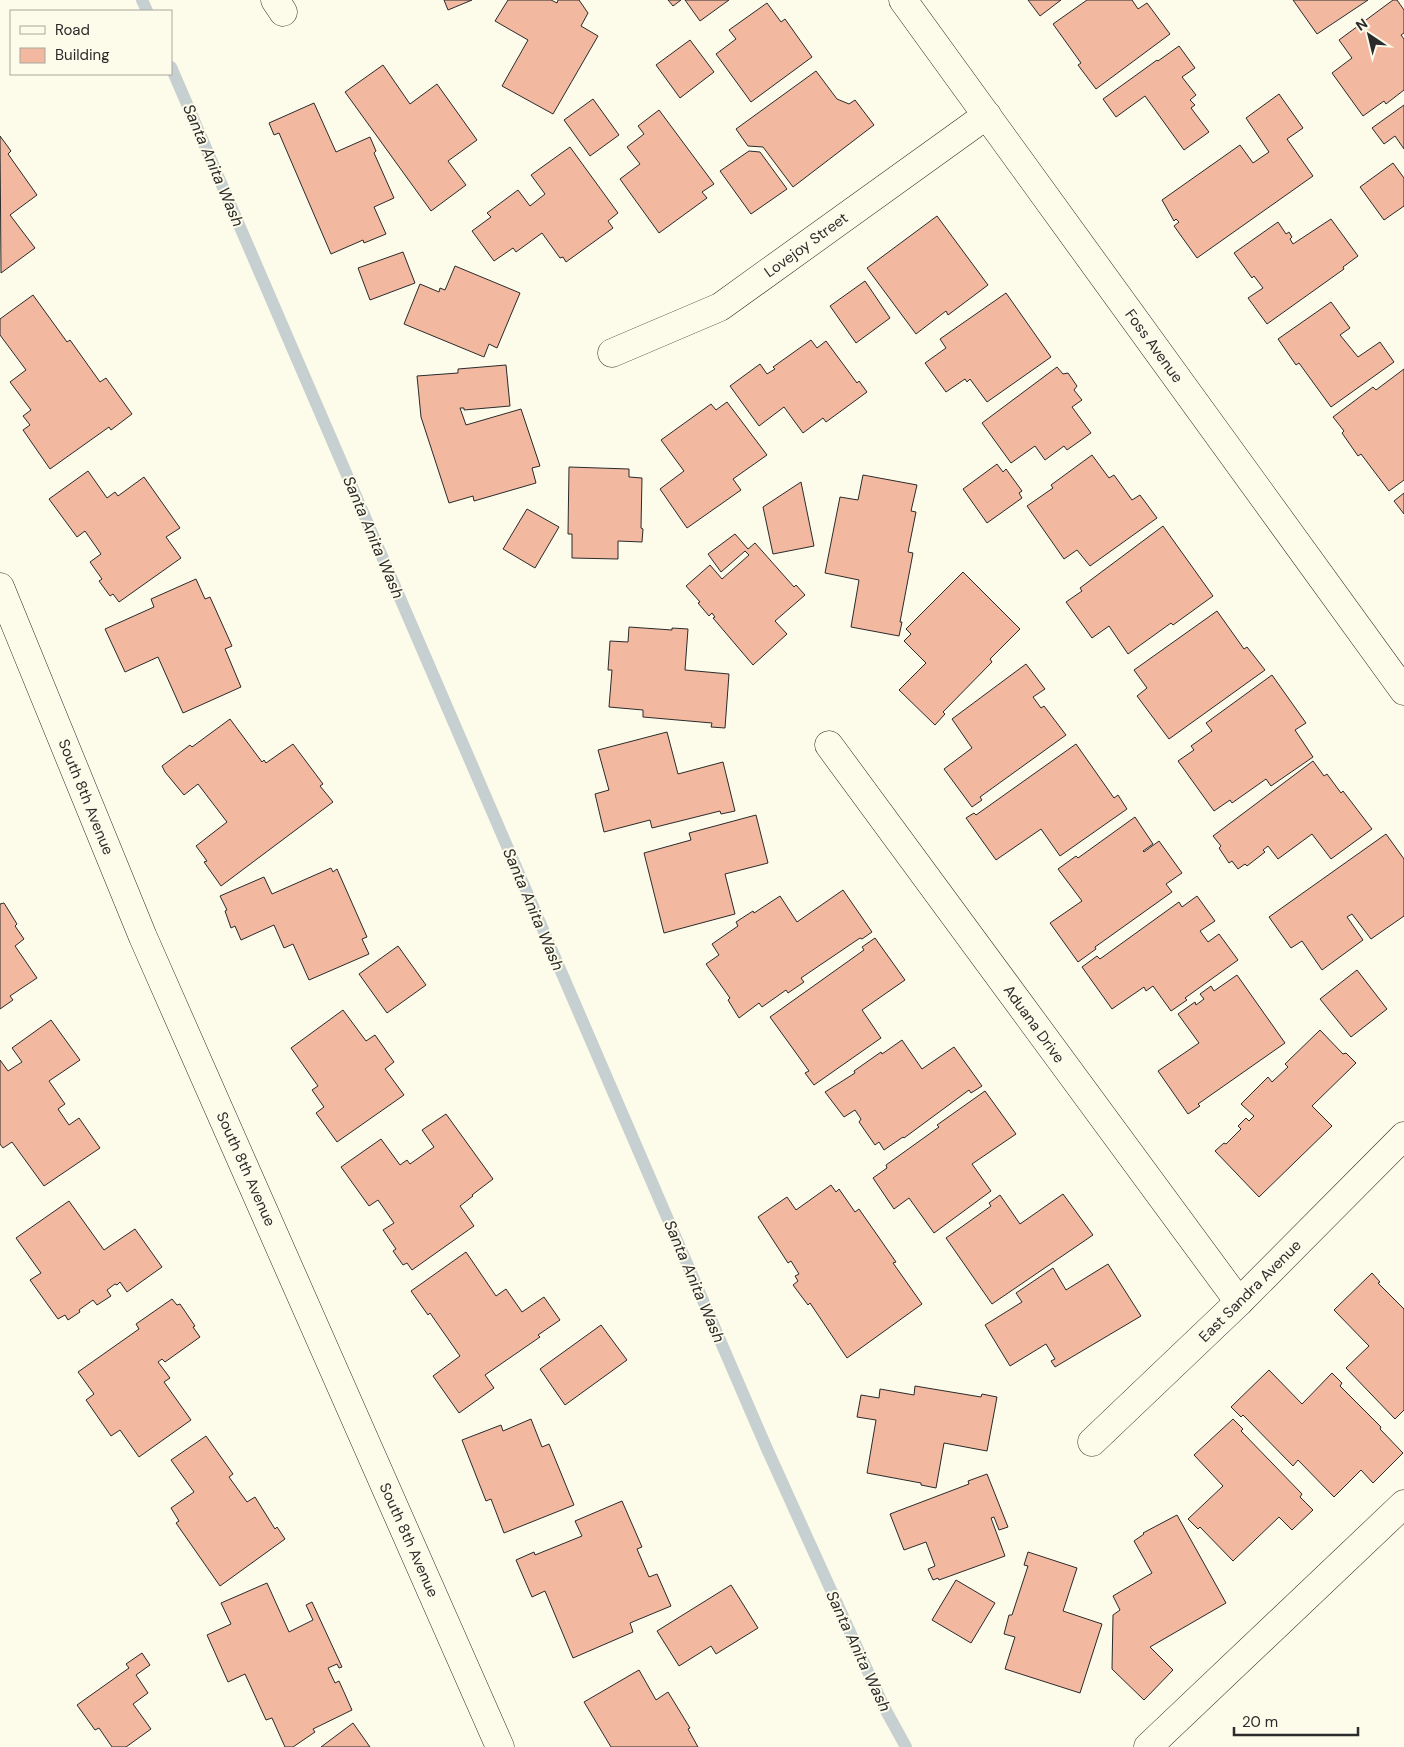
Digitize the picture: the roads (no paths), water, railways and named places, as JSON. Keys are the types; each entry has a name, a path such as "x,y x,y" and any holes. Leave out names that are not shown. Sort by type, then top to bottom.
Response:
{"street":[{"name":"Foss Avenue","path":"903,0 1404,691"},
{"name":"Lovejoy Street","path":"612,353 720,307 987,115"},
{"name":"South 8th Avenue","path":"0,587 143,937 500,1747"},
{"name":"Aduana Drive","path":"829,745 1239,1302"},
{"name":"East Sandra Avenue","path":"1092,1442 1239,1302 1404,1136"},
{"path":"1148,1747 1404,1504"}],"waterway":[{"name":"Santa Anita Wash","path":"142,0 147,10"},
{"name":"Santa Anita Wash","path":"172,69 767,1449 884,1707 906,1747"}]}
